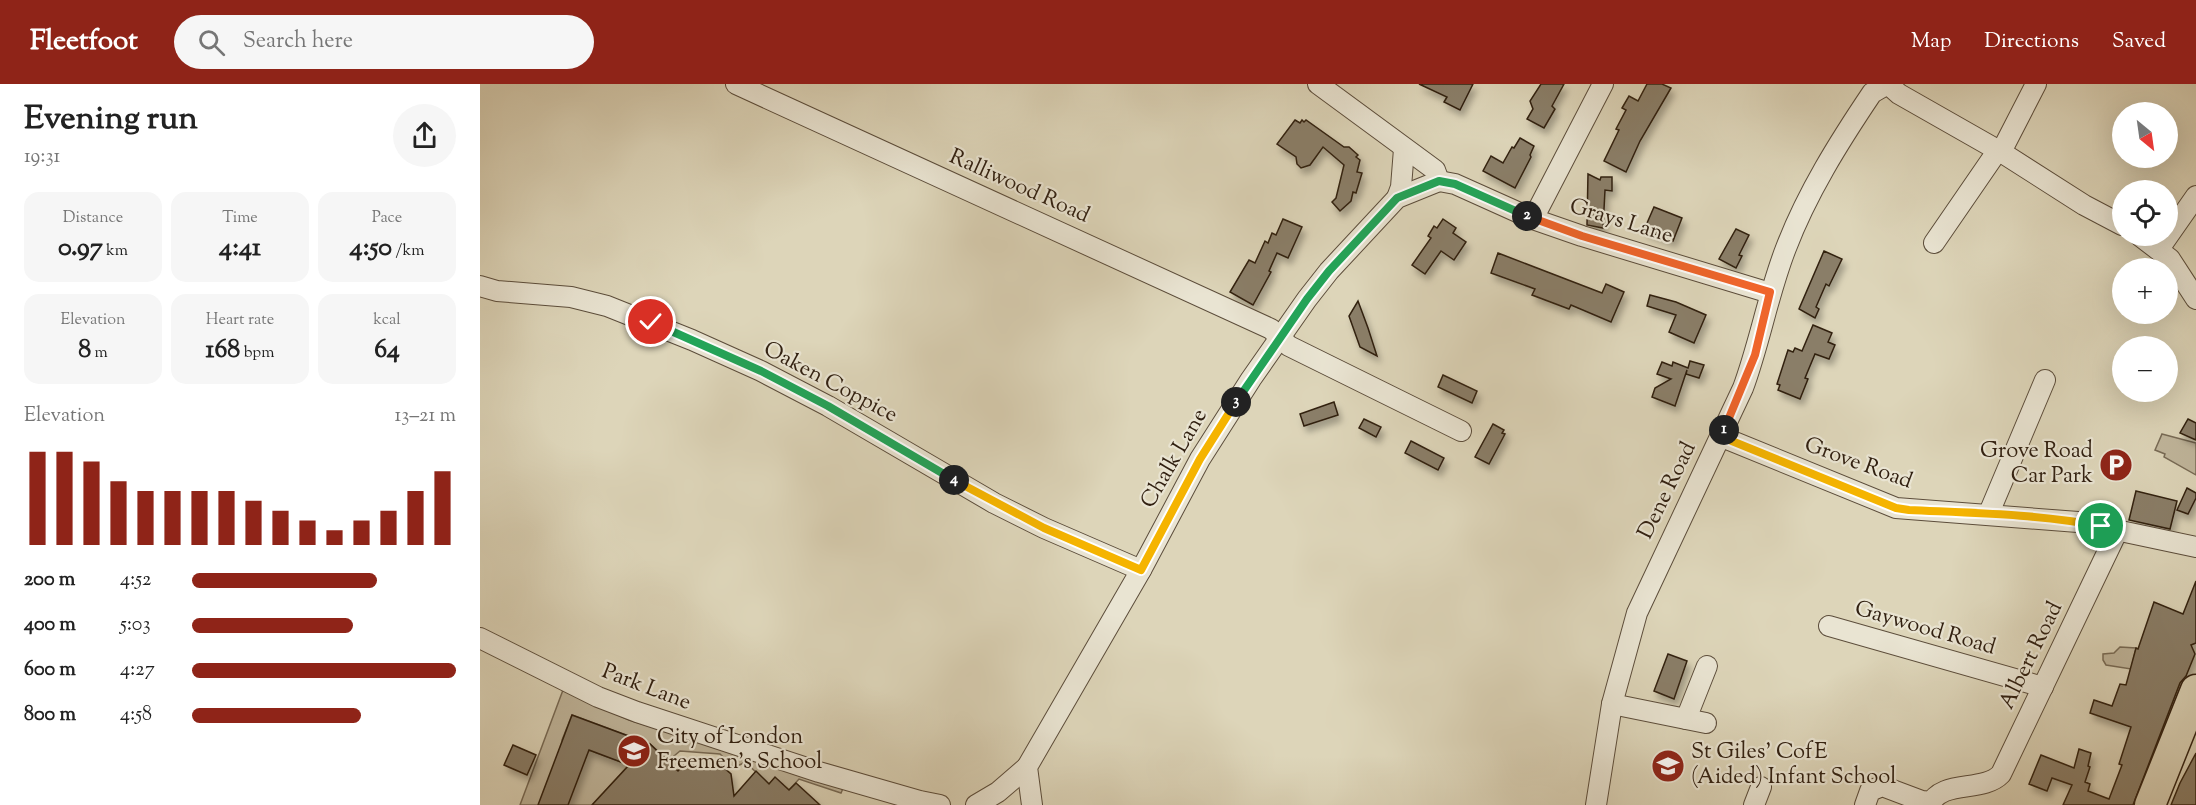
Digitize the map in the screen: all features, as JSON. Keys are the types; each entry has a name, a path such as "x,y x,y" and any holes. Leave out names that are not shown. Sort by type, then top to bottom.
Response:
{"highway":[{"path":"2150,805 2196,690"}],"street":[{"name":"Ralliwood Road","path":"736,84 1271,329 1289,346 1461,431"},
{"path":"1318,84 1435,170 1439,181"},
{"path":"1533,219 1604,84"},
{"path":"1934,243 2000,151 2036,84"},
{"path":"1883,85 1890,86 1914,103 2000,151 2076,200 2112,220"},
{"name":"Dene Road","path":"1596,805 1612,704 1637,614 1722,437 1755,355 1770,292 1786,247 1824,170 1872,93 1883,85"},
{"path":"1397,198 1401,187 1404,148"},
{"name":"Chalk Lane","path":"976,805 998,792 1027,767 1141,570 1200,459 1251,379 1329,271 1397,198 1439,181"},
{"name":"Grays Lane","path":"1439,181 1455,184 1533,219 1582,236 1770,292"},
{"path":"2158,249 2196,196"},
{"path":"2154,246 2170,259 2196,299"},
{"name":"Oaken Coppice","path":"480,286 497,291 571,297 651,322 761,371 828,406 994,503 1044,528 1141,570"},
{"path":"1989,513 2045,380"},
{"name":"Grove Road","path":"1722,437 1896,508 1989,513 2078,522 2196,547"},
{"name":"Albert Road","path":"1930,804 1947,790 1990,782 2001,774 2118,530"},
{"name":"Gaywood Road","path":"1829,626 2043,687"},
{"name":"Park Lane","path":"480,638 598,697 637,712 819,772 940,805"},
{"path":"1686,719 1707,666"},
{"path":"1612,704 1706,723"},
{"path":"1027,767 1032,805"},
{"path":"1865,805 1870,791 1882,786 1930,804"}],"shaded area":[{"path":"2162,434 2196,443 2196,475 2155,450"},
{"path":"2120,647 2136,648 2131,669 2106,665 2103,660 2103,654 2114,653"},
{"path":"563,690 629,720 844,786 841,793 799,779 789,790 775,778 769,784 745,762 734,768 720,754 680,751 668,761 650,744 572,715 562,740 629,765 592,805 520,805"}],"building":[{"path":"1419,84 1473,84 1460,110 1444,102 1447,97"},
{"path":"1541,84 1564,84 1552,106 1555,109 1544,128 1527,119 1533,109 1530,101"},
{"path":"1647,84 1662,84 1671,88 1640,141 1626,172 1604,161 1626,110 1622,108 1629,96 1638,101"},
{"path":"1295,120 1300,123 1306,120 1358,155 1356,157 1360,160 1357,172 1362,173 1356,193 1353,192 1351,201 1340,211 1332,202 1336,198 1344,165 1323,147 1310,165 1301,168 1297,164 1296,157 1277,144"},
{"path":"1520,138 1534,146 1531,157 1515,188 1483,171 1491,156 1503,163"},
{"path":"1588,174 1600,180 1601,177 1612,177 1612,191 1605,190 1603,228 1587,225"},
{"path":"1654,207 1682,218 1673,241 1644,230"},
{"path":"1283,219 1302,227 1288,258 1277,253 1269,271 1271,272 1253,305 1230,292 1249,260 1255,263 1265,241 1268,243 1272,233 1276,235"},
{"path":"1443,219 1456,228 1453,233 1466,242 1454,260 1441,251 1425,274 1412,265 1431,238 1428,236 1434,226 1437,228"},
{"path":"1736,229 1749,235 1739,255 1742,256 1736,268 1719,259"},
{"path":"1824,251 1842,259 1829,286 1826,284 1816,307 1819,309 1815,318 1799,309"},
{"path":"1498,253 1602,293 1606,284 1624,292 1611,322 1571,305 1569,309 1532,295 1535,289 1491,273"},
{"path":"1650,295 1676,302 1706,315 1694,343 1669,332 1676,315 1647,306"},
{"path":"1358,301 1377,356 1360,347 1349,316"},
{"path":"1813,325 1832,333 1828,342 1835,345 1829,359 1815,354 1805,378 1808,379 1800,399 1778,390 1780,385 1777,384 1788,350 1793,352 1795,348 1802,351"},
{"path":"1690,361 1704,365 1699,378 1686,374 1687,370 1675,406 1652,397 1655,388 1671,379 1657,374 1662,362 1672,366 1673,362 1688,368"},
{"path":"1443,375 1477,391 1472,403 1438,387"},
{"path":"1334,402 1338,415 1304,426 1300,414"},
{"path":"1364,419 1381,427 1376,437 1359,428"},
{"path":"2188,419 2196,423 2196,440 2180,433"},
{"path":"1493,424 1504,430 1502,433 1505,434 1489,464 1475,457"},
{"path":"1411,441 1444,458 1438,470 1405,453"},
{"path":"2187,488 2196,493 2188,514 2177,510"},
{"path":"2136,491 2177,501 2170,529 2129,520"},
{"path":"2196,581 2196,643 2191,645 2195,654 2186,676 2180,683 2133,805 2063,805 2072,785 2052,778 2047,791 2029,784 2041,755 2074,768 2079,749 2091,753 2088,766 2090,767 2085,782 2090,784 2088,791 2109,799 2122,765 2119,764 2131,727 2090,713 2094,700 2112,706 2120,684 2126,685 2136,648 2138,649 2154,602 2183,614"},
{"path":"1668,654 1687,661 1674,699 1654,691"},
{"path":"572,715 650,744 678,771 689,759 715,760 731,774 734,796 756,771 769,784 775,777 789,790 796,783 820,805 592,805 629,765 589,750 568,805 538,805"},
{"path":"513,745 536,755 527,775 504,765"},
{"path":"2196,753 2196,805 2171,805 2180,783"}],"place":[{"name":"Grove Road Car Park","path":"2116,465"},
{"name":"City of London Freemen's School","path":"634,751"},
{"name":"St Giles' CofE (Aided) Infant School","path":"1668,766"}],"route":[{"path":"651,322 761,371 828,406 994,503 1044,528 1141,570 1200,459 1251,379 1307,299 1329,271 1397,198 1439,181 1455,184 1533,219 1582,236 1770,292 1755,355 1722,437 1896,508 1989,513 2101,526"}]}
